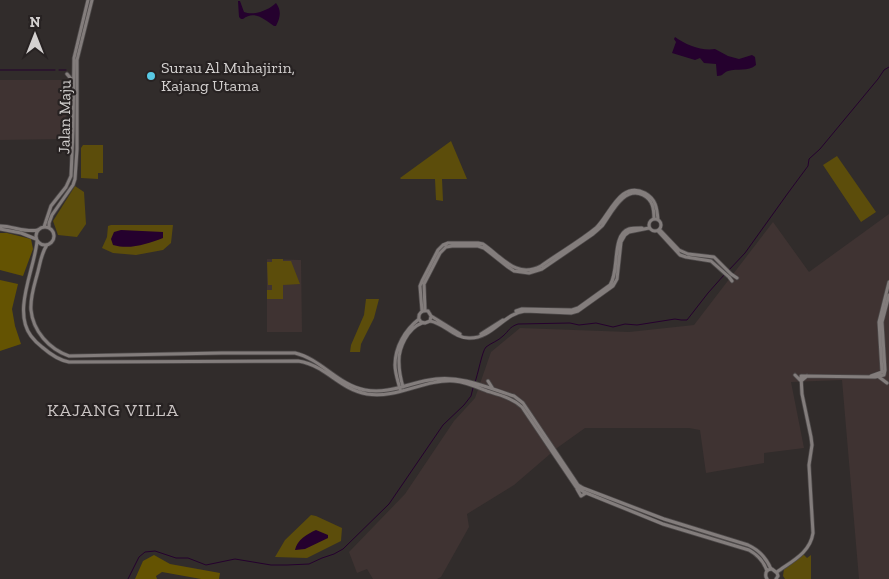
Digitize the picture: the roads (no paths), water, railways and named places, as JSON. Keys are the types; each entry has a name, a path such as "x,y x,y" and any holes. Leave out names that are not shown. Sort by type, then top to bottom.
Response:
{"street":[{"name":"Jalan Maju","path":"49,228 52,215 73,185 75,178 77,149 75,51 88,0"},
{"name":"Jalan Maju","path":"44,227 51,206 70,180 76,81 74,74 92,0"},
{"path":"76,66 67,74 76,81"},
{"path":"441,240 448,243 483,244 513,267 519,270 531,270 541,266 598,226 623,194 636,191 648,194 656,204 656,219"},
{"path":"409,386 400,381 395,367 397,352 407,330 419,319 419,314 423,311 424,284 440,254 446,247 478,246 484,248 514,271 529,273 542,269 593,234 600,228 620,201 633,194 640,194 648,198 652,204 656,219 661,224 659,230"},
{"path":"649,228 650,221 656,219"},
{"path":"0,228 31,231 44,227 52,231 54,237 52,242 43,251 32,293 31,309 39,334 59,352 69,356 295,353 306,356 347,384 367,390 401,390 434,379 454,378 468,382 510,398 522,407 576,487 586,493 664,522 754,552 769,570 776,571 807,547 813,533 809,465 812,436 802,394 801,376 883,376 885,374 882,322 889,295"},
{"path":"6,228 30,236 41,245 48,245"},
{"path":"401,390 399,362 403,344 418,325 430,321 440,324 460,336 476,338 485,335 518,312 576,312 613,286 617,279 621,242 625,235 629,232 649,228"},
{"path":"423,311 428,311 431,316 464,336 473,336 483,334 519,310 575,309 612,282 615,274 618,243 622,234 630,229 649,228 652,231 659,230"},
{"path":"38,230 36,249 25,292 25,323 31,336 53,356 66,362 298,361 318,368 345,387 356,392 378,395 426,384 455,381 468,382"},
{"path":"659,230 679,250 714,258 719,266 730,276 732,281"},
{"path":"423,311 420,300 422,280 438,250 448,243"},
{"path":"730,276 737,278"},
{"path":"871,376 882,372 878,322 889,282"},
{"path":"430,321 431,316"},
{"path":"419,319 423,323"},
{"path":"795,375 801,381"},
{"path":"801,381 808,376"},
{"path":"878,377 887,383"},
{"path":"392,389 400,381"},
{"path":"480,387 488,382 493,389"},
{"path":"480,387 514,396 523,403 578,485 664,522 743,543 754,548 763,555 768,563 769,570 765,578"},
{"path":"703,532 706,536"},
{"path":"706,536 720,537"},
{"path":"776,571 778,575 776,579"}],"waterway":[{"path":"729,270 745,253 808,166 809,159 820,149 884,70 889,67"},
{"path":"0,70 55,70"},
{"path":"59,70 66,70"},
{"path":"475,382 486,347 501,338 515,325 570,323 579,325 596,323 613,327 675,319 687,320 724,275"},
{"path":"128,579 139,557 145,552 155,551 176,558 188,558 206,565 235,559 271,565 309,564 334,554 343,549 389,504 443,425 471,396 473,388"}],"place":[{"name":"Surau Al Muhajirin, Kajang Utama","path":"151,76"}],"district":[{"name":"KAJANG VILLA","path":"113,410"}]}
